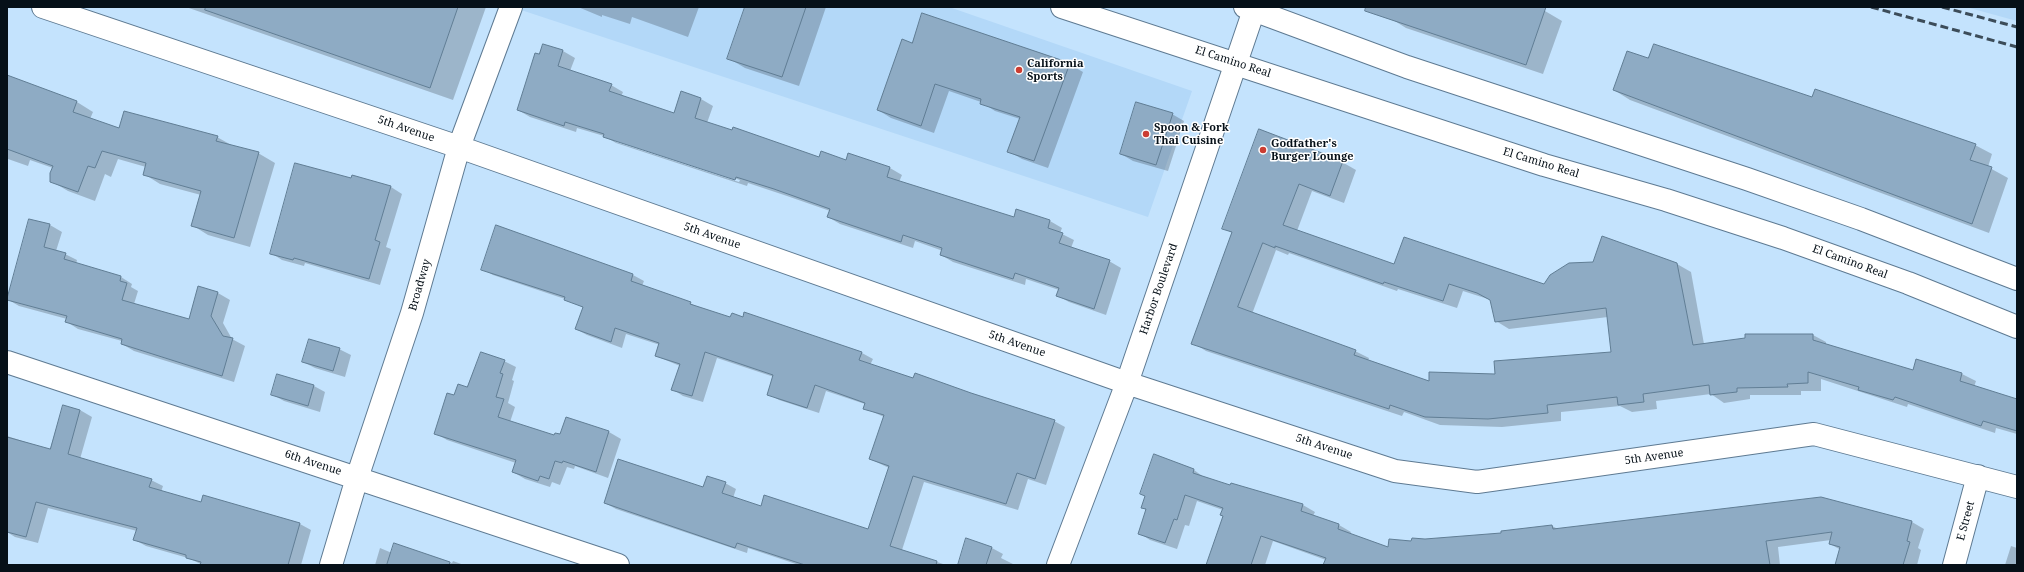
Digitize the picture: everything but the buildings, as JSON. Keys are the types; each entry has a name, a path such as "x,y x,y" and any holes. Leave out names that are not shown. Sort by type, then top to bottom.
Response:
{"street":[{"name":"5th Avenue","path":"43,7 459,147 1127,383 1395,471 1477,482 1814,434 2017,487"},
{"name":"Broadway","path":"332,565 357,478 412,313 459,147 511,7"},
{"name":"El Camino Real","path":"1062,7 1237,63 1544,165 1666,200 1783,238 1908,283 2017,327"},
{"name":"Harbor Boulevard","path":"1058,565 1127,383 1182,217 1237,63 1250,9"},
{"path":"1250,9 1407,66 1747,179 1861,219 2017,279"},
{"name":"6th Avenue","path":"7,362 618,565"},
{"name":"E Street","path":"1954,565 1978,476"}],"shaded area":[{"path":"512,7 949,7 1192,91 1148,217"},
{"path":"1966,7 2017,7 2017,21"}],"railway":[{"path":"1871,7 2017,47"},
{"path":"1942,7 2017,27"}],"place":[{"name":"California Sports","path":"1019,70"},
{"name":"Spoon & Fork Thai Cuisine","path":"1146,134"},
{"name":"Godfather's Burger Lounge","path":"1263,150"}]}
